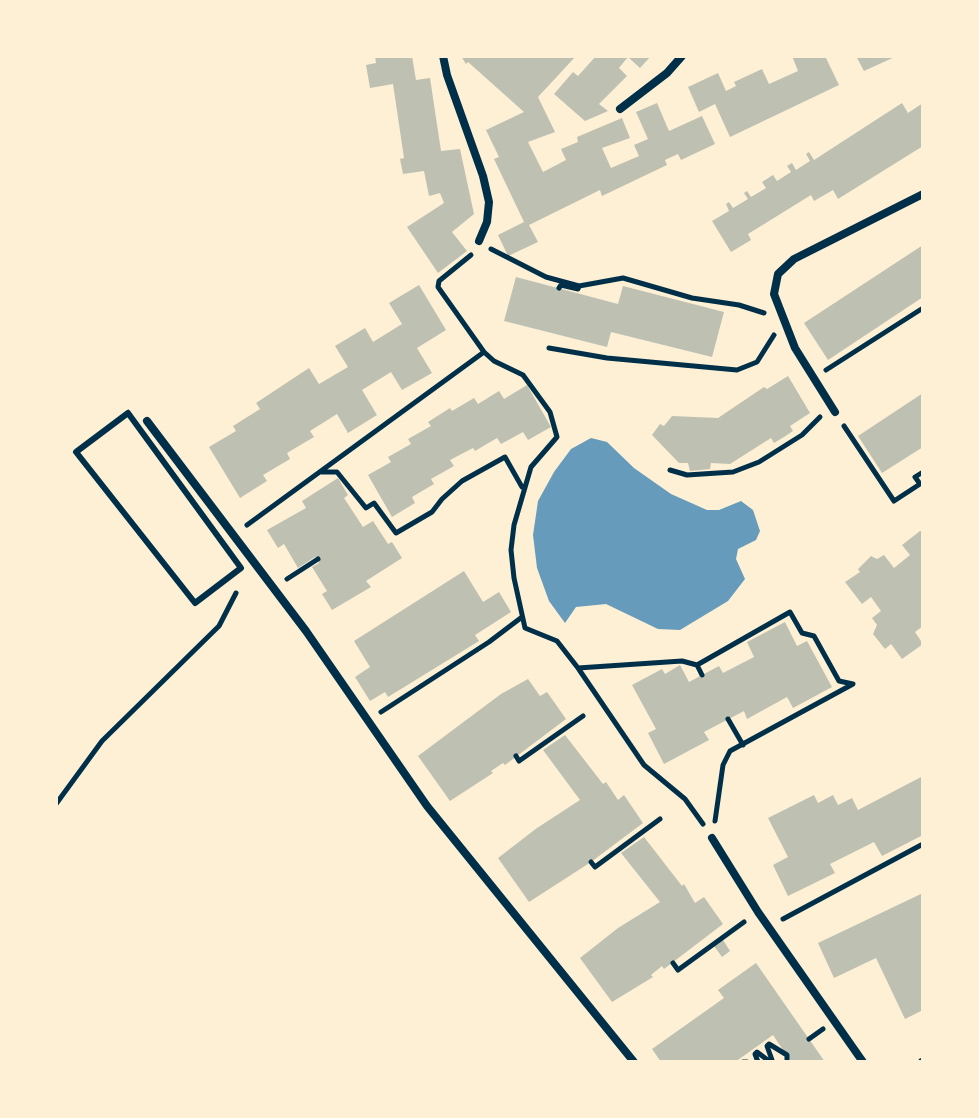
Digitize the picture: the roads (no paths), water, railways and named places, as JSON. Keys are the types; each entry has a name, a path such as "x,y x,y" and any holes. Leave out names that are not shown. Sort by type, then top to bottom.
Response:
{"street":[{"path":"443,56 489,202 487,222 479,241"},
{"path":"620,109 667,73 682,56"},
{"path":"835,412 795,348 783,320 774,294 778,274 794,259 923,194"},
{"path":"143,424 306,631 427,806 634,1062"},
{"path":"712,838 768,927 863,1062"}],"lane":[{"path":"128,413 143,424 241,568 195,603 76,452 128,413"}],"water":[{"path":"591,438 607,442 634,468 671,494 707,510 719,510 741,501 753,510 760,531 756,540 738,549 736,559 745,579 728,601 680,630 658,629 606,604 576,607 565,623 549,601 537,568 533,535 538,501 554,472 571,449"}]}
